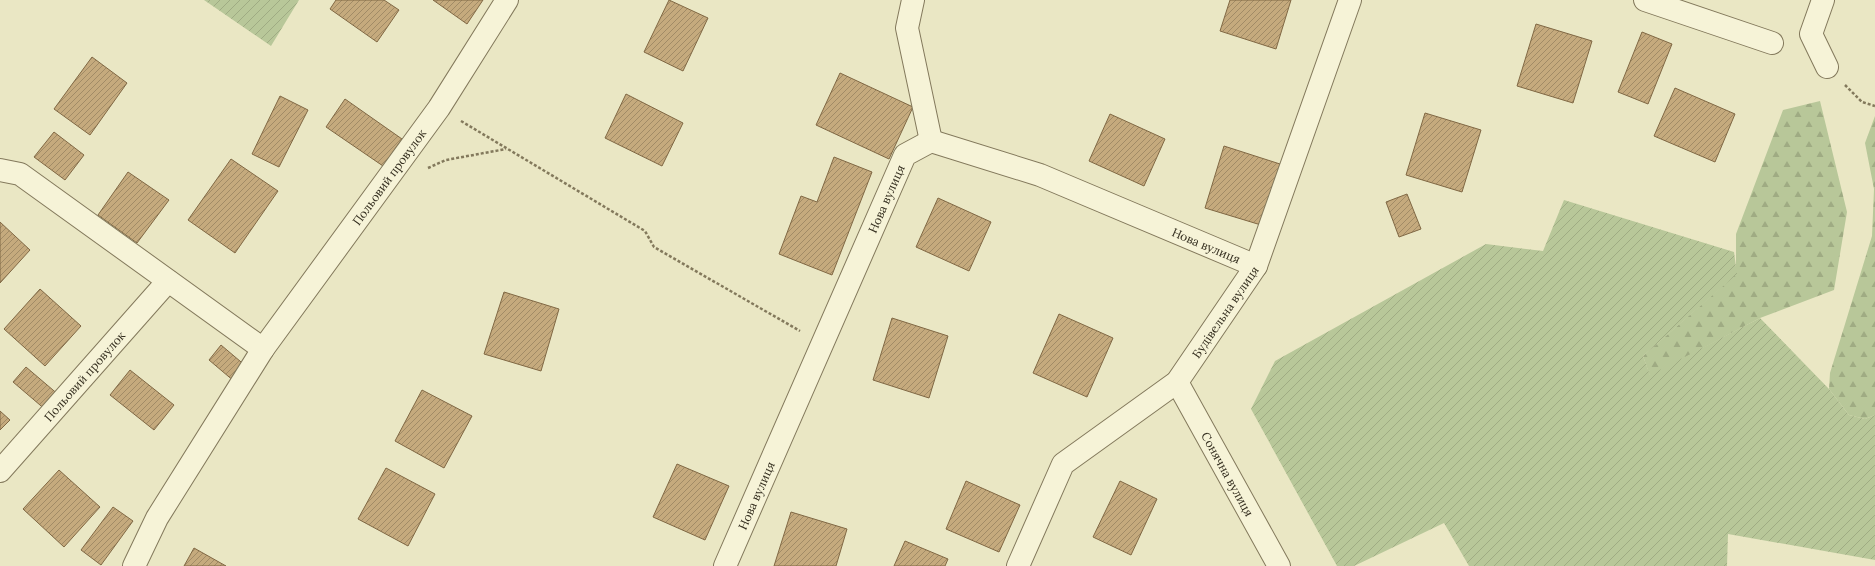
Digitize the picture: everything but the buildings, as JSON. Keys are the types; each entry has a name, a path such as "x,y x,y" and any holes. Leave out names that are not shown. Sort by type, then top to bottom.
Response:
{"street":[{"name":"Польовий провулок","path":"134,566 157,518 263,349 438,108 507,0"},
{"path":"913,0 906,28 931,141"},
{"name":"Будівельна вулиця","path":"1018,566 1063,464 1177,382 1256,266 1350,0"},
{"path":"1645,0 1772,43"},
{"path":"1823,0 1811,34 1827,67"},
{"name":"Нова вулиця","path":"725,566 905,155 931,141 1040,175 1256,266"},
{"path":"0,170 20,174 263,349"},
{"name":"Польовий провулок","path":"0,471 168,281"},
{"name":"Сонячна вулиця","path":"1177,382 1278,566"}],"path":[{"path":"1827,67 1862,102 1875,106"},
{"path":"438,108 645,231 654,247 823,344"},
{"path":"426,169 446,160 507,149"}],"green space":[{"path":"204,0 299,0 271,46"},
{"path":"1820,101 1847,212 1834,290 1760,318 1650,376 1643,356 1736,274 1736,234 1783,110"},
{"path":"1875,116 1875,415 1865,419 1849,415 1829,389 1830,373 1872,236 1874,189 1865,143"},
{"path":"1564,200 1734,252 1737,274 1643,356 1650,375 1760,318 1829,389 1849,415 1865,419 1875,415 1875,560 1728,534 1727,566 1469,566 1444,523 1354,566 1337,566 1251,409 1275,361 1486,244 1543,251"}]}
